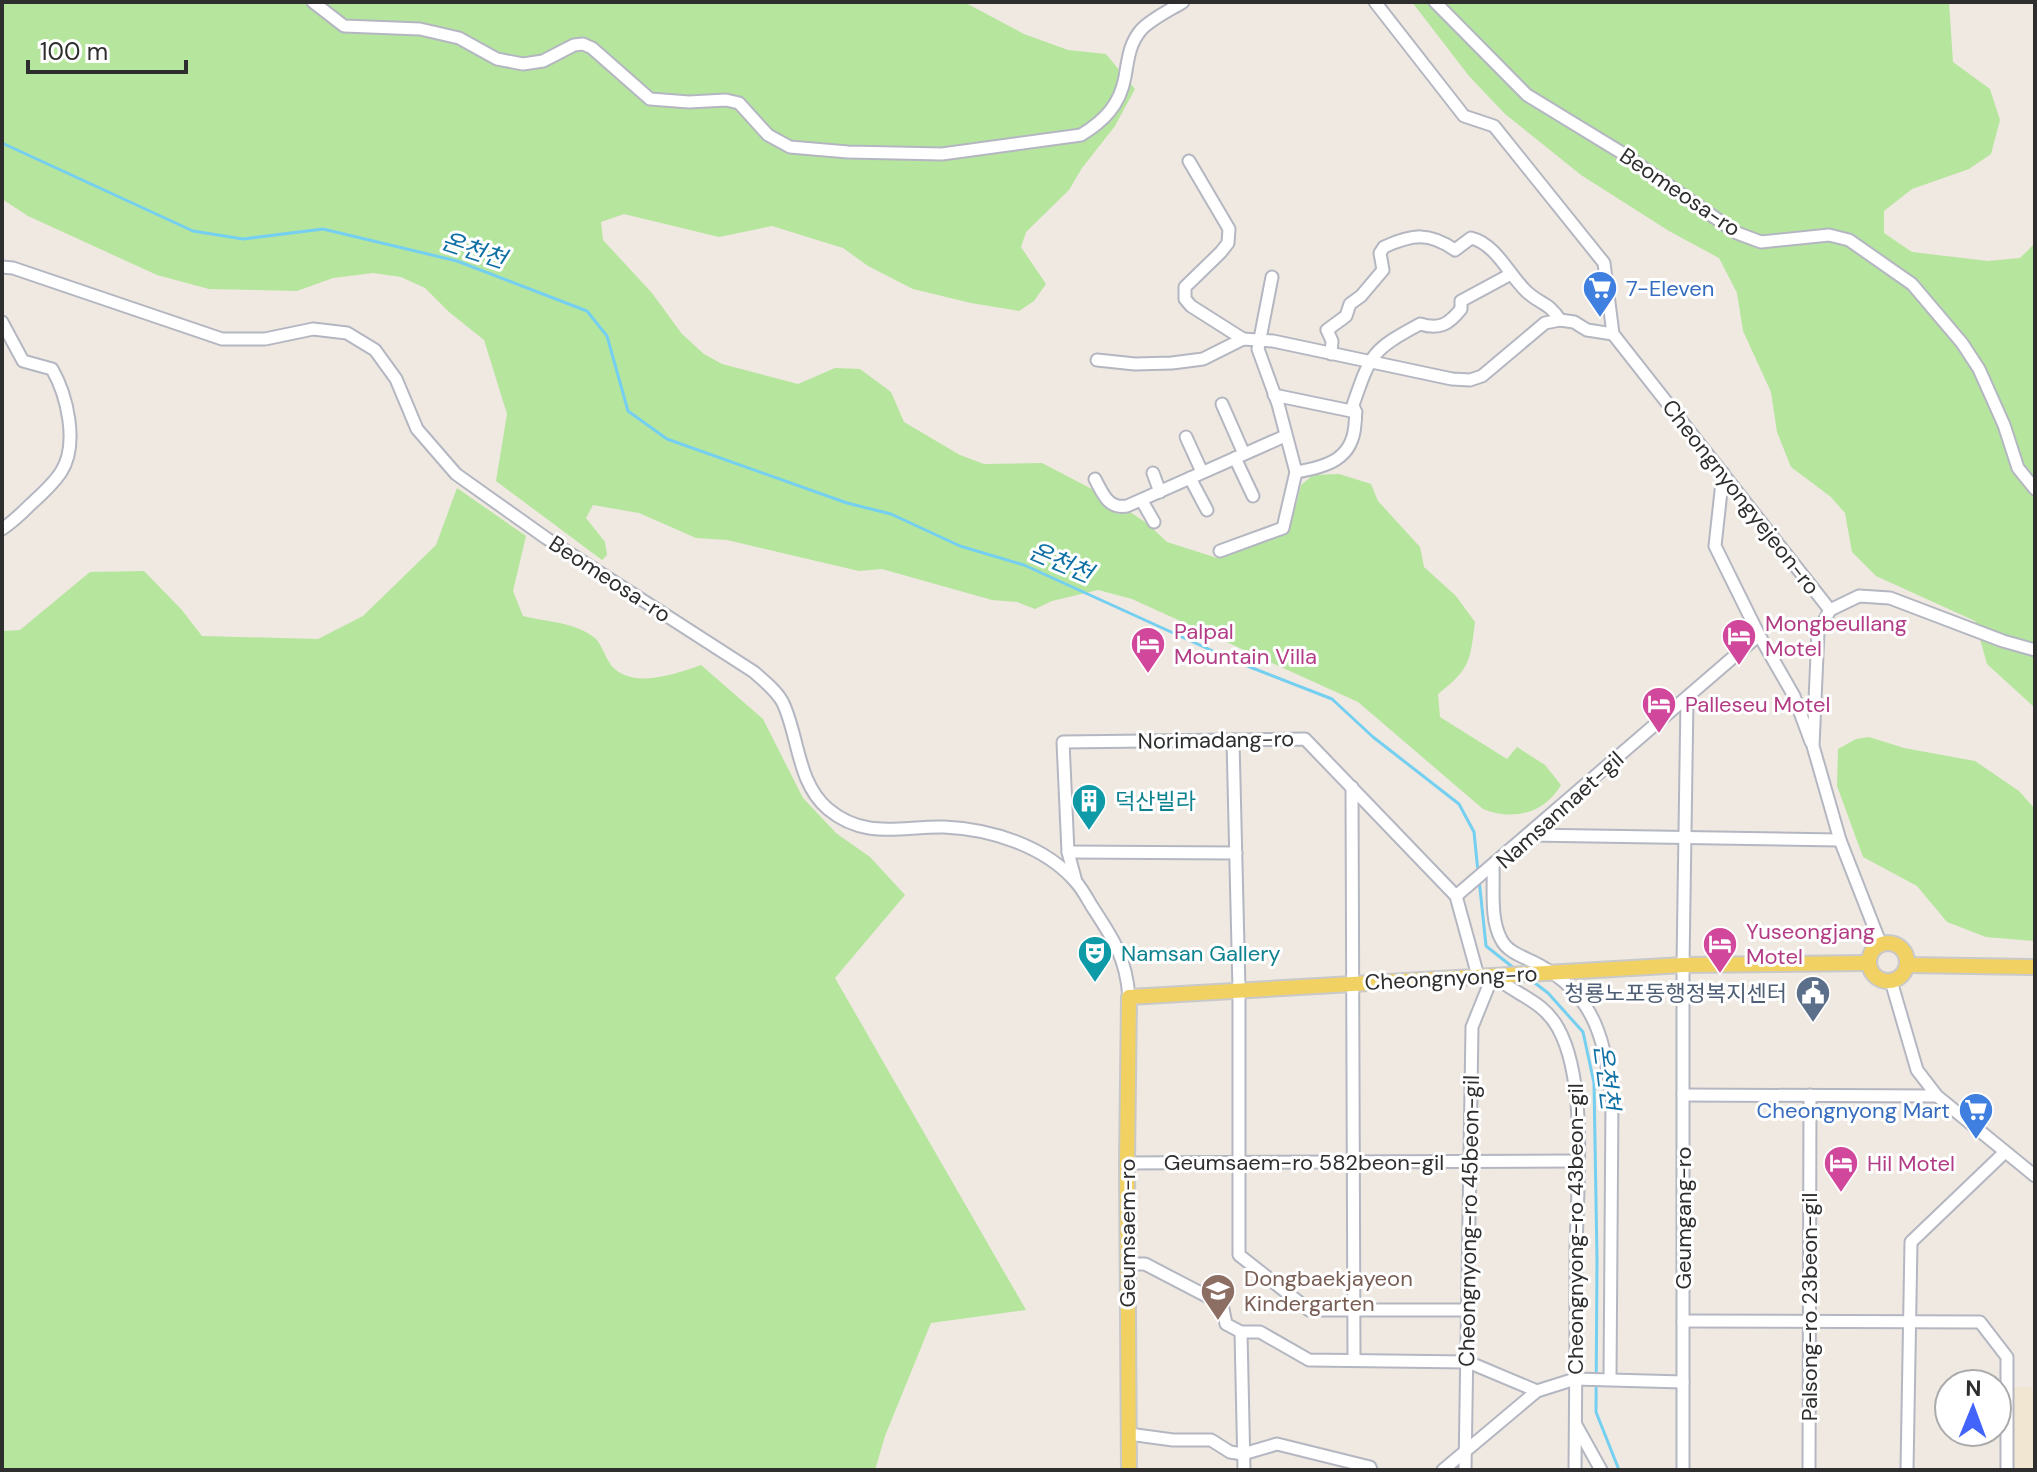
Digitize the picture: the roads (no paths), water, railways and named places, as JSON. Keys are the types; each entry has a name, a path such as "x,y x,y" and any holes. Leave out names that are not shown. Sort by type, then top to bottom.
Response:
{"main road":[{"path":"1881,945 1901,948 1907,959 1902,976 1891,981 1874,975 1869,963 1873,951 1881,945"},
{"name":"Cheongnyong-ro","path":"1129,997 1683,965 1869,963"},
{"path":"1907,965 2035,967"},
{"name":"Geumsaem-ro","path":"1129,997 1129,1470"}],"street":[{"path":"313,2 344,26 420,29 459,38 497,59 523,64 543,61 574,45 583,44 592,48 650,99 689,102 726,100 739,103 768,135 790,147 942,154 1081,135 1089,130 1114,108 1124,81 1129,50 1141,29 1183,2"},
{"path":"1189,161 1229,229 1228,243 1185,287 1185,299 1243,339 1273,341 1452,379 1470,380 1482,376 1545,323 1560,320 1574,322 1587,330 1613,334 1604,263 1494,126 1464,116 1375,2"},
{"name":"Beomeosa-ro","path":"1435,2 1527,95 1622,153 1737,233 1761,242 1829,235 1849,240 1912,284 1962,343 1979,369 2004,425 2018,468 2035,489"},
{"path":"1331,354 1332,341 1327,330 1346,316 1350,304 1378,279 1383,270 1380,253 1384,247 1396,241 1429,235 1455,250 1471,238 1480,240 1505,264 1529,295 1553,308 1560,320"},
{"name":"Beomeosa-ro","path":"2,267 42,277 222,339 265,339 313,329 347,333 375,350 396,379 417,429 456,474 546,538 754,672 770,686 782,702 807,781 825,807 851,824 882,831 943,827 988,831 1024,846 1055,865 1077,883 1119,949 1126,967 1129,997"},
{"path":"1296,472 1333,461 1348,450 1354,439 1356,412 1353,405 1369,362 1379,348 1420,324 1429,327 1449,324 1461,309 1461,301 1511,274"},
{"path":"1220,551 1283,528 1296,472 1274,395 1259,358 1259,340 1272,277"},
{"path":"2,322 23,361 52,369 63,388 68,419 68,454 61,471 37,498 2,529"},
{"name":"Cheongnyongyejeon-ro","path":"1613,334 1830,610 1818,632 1813,746 1840,840 1881,945"},
{"path":"1097,360 1135,364 1203,359 1243,339"},
{"path":"1274,395 1356,412"},
{"path":"1222,404 1253,496"},
{"path":"1095,479 1111,504 1118,507 1142,501 1285,436"},
{"path":"1186,437 1202,472"},
{"path":"1153,473 1160,492"},
{"path":"1723,473 1715,546 1759,635 1794,696 1813,746"},
{"path":"1190,478 1207,510"},
{"path":"1142,501 1154,522"},
{"path":"1830,610 1859,596 1890,598 2035,650"},
{"name":"Namsannaet-gil","path":"1608,1379 1612,1100 1607,1058 1595,1021 1577,991 1552,972 1511,951 1501,940 1494,914 1493,866 1759,635"},
{"name":"Geumgang-ro","path":"1683,1470 1683,965 1687,698"},
{"name":"Norimadang-ro","path":"1077,883 1068,852 1063,742 1305,739 1456,896 1486,976"},
{"path":"1233,740 1239,989 1239,1255 1309,1310 1468,1310"},
{"path":"1352,787 1354,1360"},
{"path":"1529,835 1840,840"},
{"path":"1068,852 1236,853"},
{"path":"1456,896 1493,866"},
{"name":"Cheongnyong-ro 43beon-gil","path":"1486,976 1543,1007 1557,1025 1574,1064 1577,1089 1580,1379 1575,1470"},
{"name":"Cheongnyong-ro 45beon-gil","path":"1465,1470 1472,1027 1486,976"},
{"path":"1891,981 1917,1070 1937,1096 2035,1176"},
{"path":"1683,1095 1937,1096"},
{"name":"Palsong-ro 23beon-gil","path":"1809,1470 1810,1095"},
{"path":"1907,1470 1911,1242 2004,1153"},
{"name":"Geumsaem-ro 582beon-gil","path":"1127,1163 1577,1161"},
{"path":"1128,1264 1145,1264 1222,1304 1226,1324 1241,1332 1260,1332 1309,1360 1468,1362 1537,1391"},
{"path":"1683,1321 1980,1322 2007,1357 2007,1470"},
{"path":"1241,1332 1244,1470"},
{"path":"1443,1470 1537,1391 1580,1379 1683,1382"},
{"path":"1576,1425 1601,1470"},
{"path":"1129,1434 1173,1440 1211,1440 1230,1452 1243,1454 1277,1444 1370,1467 1371,1470"}],"waterway":[{"name":"온천천","path":"2,143 193,231 243,239 323,229 457,261 587,311 607,336 628,411 667,439 847,503 891,514 960,546 1024,565 1237,662 1332,699 1373,737 1459,804 1474,832 1478,872"},
{"name":"온천천","path":"1479,879 1486,946 1515,969"},
{"name":"온천천","path":"1531,980 1548,993 1583,1032 1594,1083 1596,1412 1619,1470"}],"place":[{"name":"7-Eleven","path":"1600,319"},
{"name":"Mongbeullang Motel","path":"1739,667"},
{"name":"Palpal Mountain Villa","path":"1148,675"},
{"name":"Palleseu Motel","path":"1659,735"},
{"name":"덕산빌라","path":"1089,832"},
{"name":"Yuseongjang Motel","path":"1720,975"},
{"name":"Namsan Gallery","path":"1095,984"},
{"name":"청룡노포동행정복지센터","path":"1813,1024"},
{"name":"Cheongnyong Mart","path":"1976,1141"},
{"name":"Hil Motel","path":"1841,1194"},
{"name":"Dongbaekjayeon Kindergarten","path":"1218,1322"}]}
